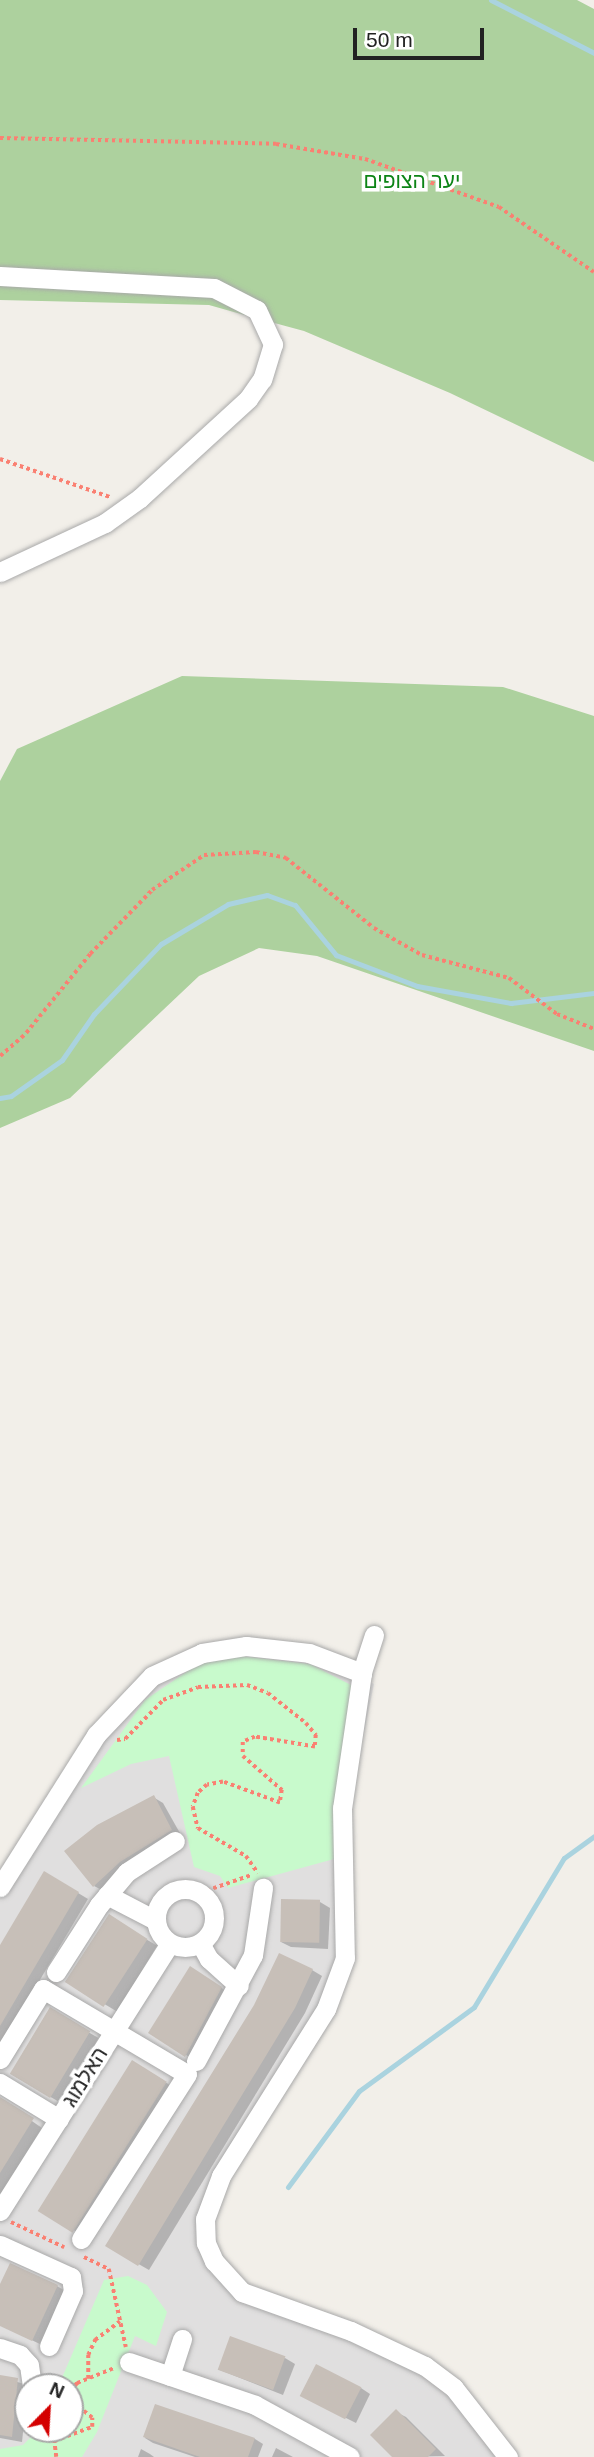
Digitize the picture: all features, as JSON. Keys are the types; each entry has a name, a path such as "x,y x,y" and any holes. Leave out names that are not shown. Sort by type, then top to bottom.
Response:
{"street":[{"path":"0,276 214,288 257,310 268,326 273,344 271,359 248,399 227,423 135,502 105,523 0,572"},
{"path":"374,1635 362,1673 342,1808 345,1958 326,2009 221,2176 205,2219 206,2243 221,2271 242,2292 351,2330 425,2366 454,2388 508,2457"},
{"path":"0,1887 96,1735 152,1675 220,1648 275,1647 309,1653 362,1673"},
{"path":"56,1972 107,1895 127,1872 175,1842"},
{"path":"107,1895 155,1920 170,1943 185,1947 200,1943 208,1937 214,1918 208,1899 200,1892 182,1888 165,1895 155,1920"},
{"path":"196,2061 239,1986 259,1933 263,1888"},
{"name":"האלמוג","path":"1,2208 170,1943"},
{"path":"200,1943 209,1959 239,1986"},
{"path":"0,2059 43,1989 187,2074 81,2239"},
{"path":"0,2083 59,2119"},
{"path":"0,2245 71,2277 73,2291 49,2346"},
{"path":"170,2376 182,2339"},
{"path":"0,2348 20,2355 29,2364 30,2373"},
{"path":"130,2362 289,2420 349,2457"}],"path":[{"path":"0,138 276,144 365,159 499,207 594,272"},
{"path":"0,458 91,492 135,502"},
{"path":"0,1056 26,1033 90,954 152,890 204,855 256,852 286,858 374,928 422,955 509,978 557,1014 594,1029"},
{"path":"96,1735 109,1742 125,1739 163,1700 198,1687 230,1685 268,1693 316,1735 315,1747 304,1748 255,1737 243,1741 243,1756 282,1790 280,1803 223,1782 198,1793 193,1807 198,1828 246,1856 259,1872 200,1892"},
{"path":"88,2379 88,2355 95,2340 120,2321"},
{"path":"84,2382 130,2362"},
{"path":"84,2411 92,2418 92,2427 84,2430"}],"shaded area":[{"path":"246,1649 342,1668 374,1684 350,1801 350,1956 204,2200 225,2284 389,2353 451,2392 502,2457 0,2457 0,1893 99,1737 154,1678"}],"green space":[{"name":"יער הצופים","path":"0,0 577,0 594,9 594,462 450,393 304,331 209,305 0,300"},
{"path":"182,676 503,687 594,716 594,1051 317,956 259,948 199,976 70,1098 0,1128 0,781 17,749"},
{"path":"233,1655 310,1664 353,1686 334,1859 228,1888 220,1876 194,1867 169,1756 131,1764 81,1788 145,1700 201,1662"},
{"path":"128,2276 147,2285 167,2312 156,2346 135,2336 97,2432 82,2457 0,2457 0,2449 25,2443 84,2443 84,2373 64,2373 104,2280"}],"building":[{"path":"154,1795 172,1830 120,1862 93,1887 64,1851 97,1825"},
{"path":"44,1871 79,1892 0,2026 0,1945"},
{"path":"281,1899 320,1900 319,1943 280,1942"},
{"path":"109,1914 148,1939 103,2007 65,1982"},
{"path":"279,1953 313,1969 295,2008 138,2266 105,2246 254,2005"},
{"path":"190,1966 222,1987 185,2057 148,2033"},
{"path":"50,2007 90,2031 50,2098 10,2074"},
{"path":"132,2060 167,2082 72,2233 38,2211"},
{"path":"0,2097 34,2118 0,2173"},
{"path":"10,2263 58,2285 32,2341 0,2326 0,2284"},
{"path":"230,2336 285,2356 273,2390 218,2370"},
{"path":"316,2364 361,2387 345,2419 300,2396"},
{"path":"0,2375 14,2377 14,2417 12,2437 0,2435"},
{"path":"155,2404 255,2438 248,2457 200,2457 143,2437"},
{"path":"396,2409 436,2449 428,2457 392,2457 370,2435"}],"waterway":[{"path":"491,0 594,53"},
{"path":"0,1098 11,1096 62,1060 94,1014 161,944 228,904 267,895 295,905 336,955 417,986 511,1003 594,993"},
{"path":"288,2187 359,2091 474,2007 564,1858 594,1836"}]}
